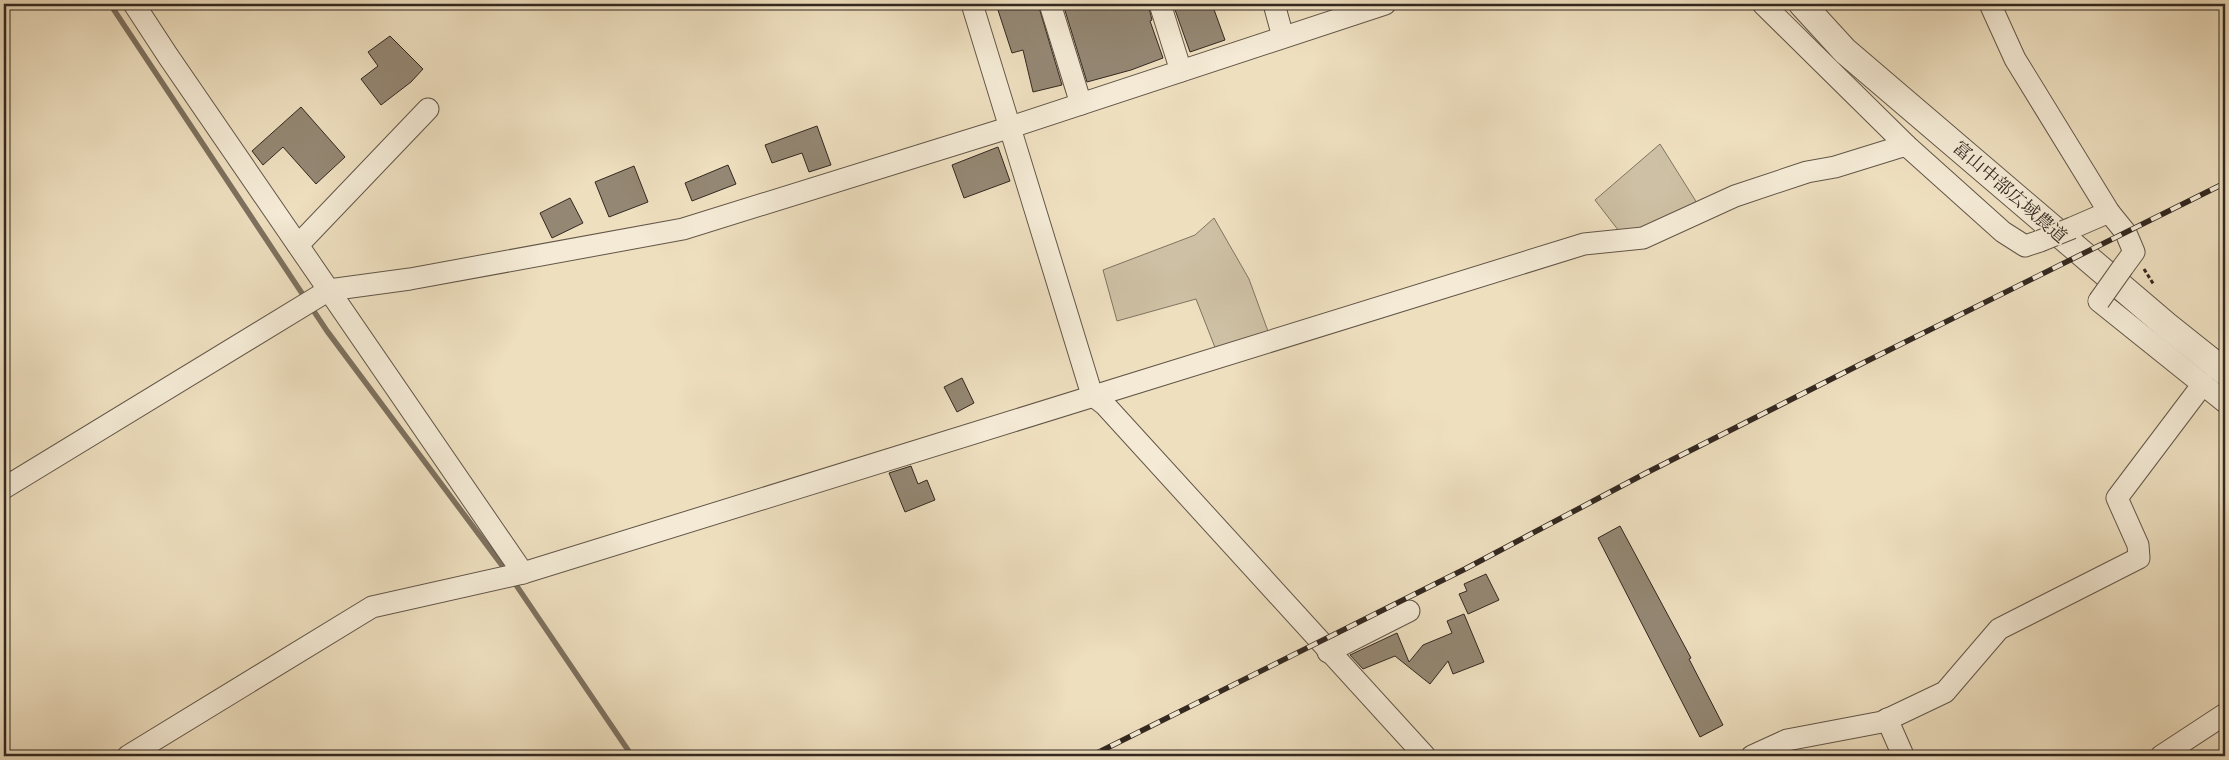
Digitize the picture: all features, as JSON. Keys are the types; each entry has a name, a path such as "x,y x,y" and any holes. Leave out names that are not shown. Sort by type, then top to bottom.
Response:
{"street":[{"path":"134,4 523,573"},
{"path":"972,4 1008,128 1092,395 1105,405 1328,652 1425,756"},
{"path":"1050,4 1081,104"},
{"path":"1160,4 1181,71"},
{"path":"1274,4 1284,37"},
{"path":"4,488 329,290 410,279 684,228 1008,128 1385,4"},
{"path":"1763,4 1906,145 2003,232 2025,246 2040,242 2108,212"},
{"name":"富山中部広域農道","path":"1802,4 1845,51 2166,325 2214,378"},
{"path":"1990,4 2015,59 2108,212 2126,233 2134,252 2099,301 2214,378 2225,402"},
{"path":"298,245 428,109"},
{"path":"128,756 372,607 523,573 1584,244 1643,238 1735,196 1807,172 1836,167 1906,145"},
{"path":"1752,756 1788,740 1888,719 1945,692 1999,629 2139,558 2138,545 2117,498 2214,378"},
{"path":"1328,652 1410,611"},
{"path":"2161,756 2225,714"},
{"path":"1888,719 1902,753 1900,756"}],"shaded area":[{"path":"1660,144 1697,203 1649,232 1622,235 1595,200"},
{"path":"1214,218 1249,279 1269,334 1216,350 1196,299 1117,321 1103,270 1195,235"}],"building":[{"path":"996,4 1038,4 1062,85 1033,92 1023,50 1012,53"},
{"path":"1063,4 1148,4 1152,20 1150,21 1163,58 1131,70 1087,82"},
{"path":"1173,4 1212,4 1225,40 1190,52"},
{"path":"390,36 423,69 411,82 381,105 361,79 378,66 368,52"},
{"path":"301,107 345,157 316,184 283,147 263,165 252,151"},
{"path":"817,126 831,165 809,172 802,153 772,163 765,145"},
{"path":"998,147 1010,181 964,198 952,165"},
{"path":"728,165 736,184 692,201 685,183"},
{"path":"634,166 648,202 609,217 595,182"},
{"path":"570,198 583,223 552,238 540,213"},
{"path":"962,378 974,403 957,412 944,387"},
{"path":"911,466 918,484 927,480 935,500 905,512 889,473"},
{"path":"1620,526 1691,658 1689,659 1723,725 1700,737 1598,538"},
{"path":"1486,574 1499,600 1468,614 1459,594 1467,591 1464,584"},
{"path":"1464,614 1484,662 1453,674 1448,661 1430,684 1395,656 1363,669 1350,655 1397,633 1409,662 1423,645 1452,633 1447,621"}],"waterway":[{"path":"110,4 327,331 507,572"},
{"path":"512,579 632,756"}],"railway":[{"path":"1091,756 1465,569 1646,473 1861,364 2225,183"}]}
